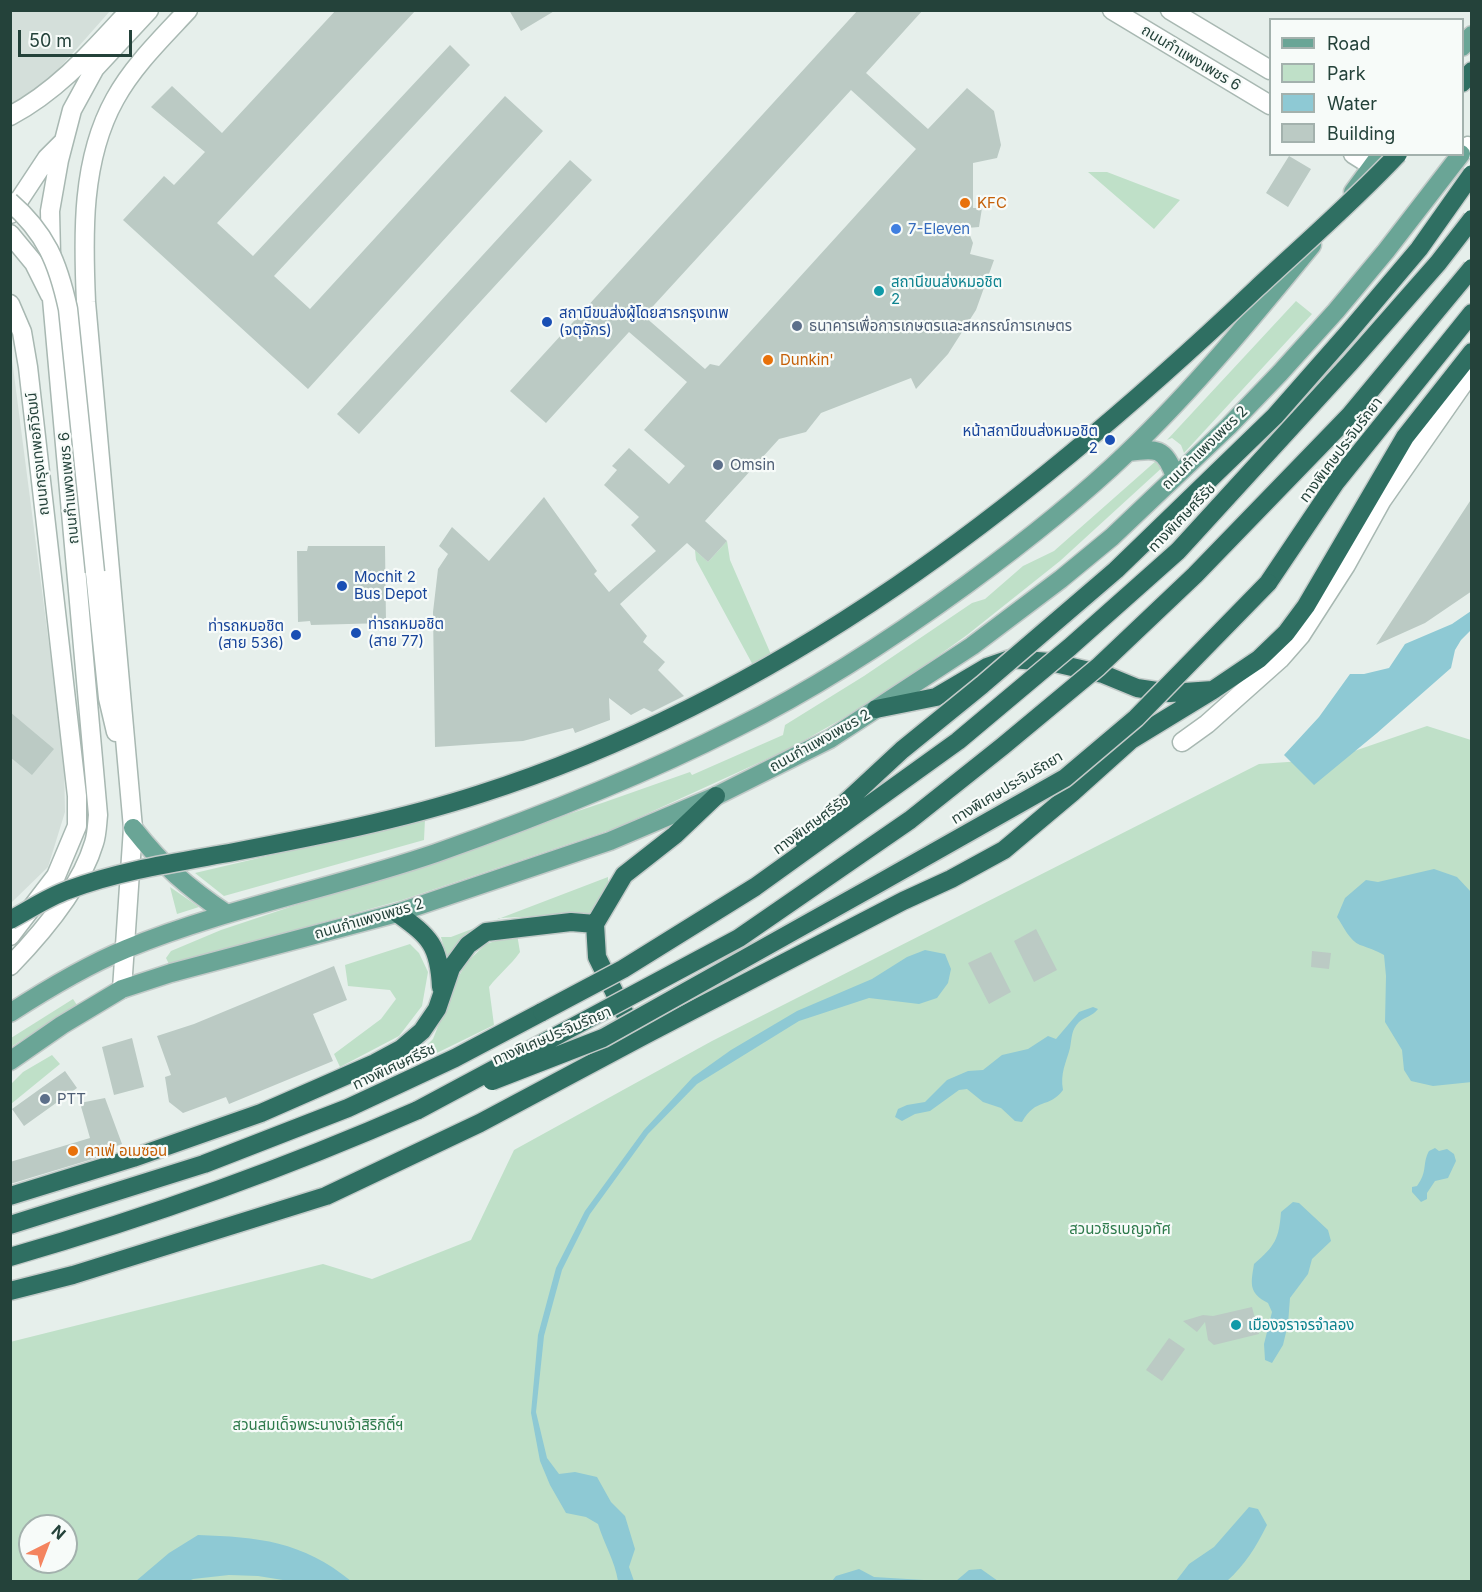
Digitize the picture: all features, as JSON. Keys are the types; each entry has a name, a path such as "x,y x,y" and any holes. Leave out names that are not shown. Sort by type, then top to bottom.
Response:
{"highway":[{"path":"10,920 65,891 119,874 385,820 477,795 571,763 663,722 731,688 854,616 930,565 1002,510 1197,346 1396,156"},
{"path":"755,887 852,794 902,750 1116,570 1267,423 1419,249 1472,174"},
{"name":"ทางพิเศษศรีรัช","path":"10,1225 204,1164 348,1108 455,1058 593,985 692,928 755,887 958,741 1070,647 1178,551 1350,363 1438,263 1472,219"},
{"path":"10,1257 67,1241 172,1206 287,1164 418,1110 739,938 910,820 1098,667 1195,575 1350,415 1472,268"},
{"name":"ทางพิเศษประจิมรัถยา","path":"418,1110 603,1038 1065,777 1136,718 1268,583 1336,482 1472,313"},
{"path":"10,1291 73,1275 326,1197 480,1123 645,1035 1004,850 1131,740 1259,659 1286,633 1306,606 1405,437 1472,352"},
{"path":"876,709 936,697 987,667 1010,659 1050,662 1103,674 1137,688 1170,693 1213,690"},
{"path":"645,1035 628,1020 597,957 595,924 624,875 675,835 716,796"},
{"path":"397,913 422,931 435,950 440,964 442,992"},
{"path":"10,1196 134,1158 261,1113 375,1064 400,1049 422,1031 437,1009 451,968 468,945 486,932 571,922 595,924"}],"main road":[{"name":"ถนนกำแพงเพชร 2","path":"10,1061 62,1025 123,989 171,972 397,913 610,841 716,796 830,739 972,646 1024,608 1112,537 1236,418 1336,311 1461,156"},
{"path":"10,1013 67,978 125,950 227,914 435,853 591,794 737,728 856,661 1002,558 1048,522 1128,452 1234,339 1328,226 1377,160"},
{"path":"1128,452 1152,449 1161,452 1170,463 1174,477"},
{"path":"133,828 156,857 176,877 227,914"}],"street":[{"path":"10,116 40,99 58,85 130,10"},
{"name":"ถนนกำแพงเพชร 6","path":"10,966 42,932 82,872 95,842 98,815 52,299 50,211 72,110 95,68 149,10"},
{"path":"123,989 133,828 86,302 84,264 87,187 104,124 115,99 148,53 188,10"},
{"name":"ถนนกำแพงเพชร 6","path":"1112,10 1269,104"},
{"name":"ถนนกำแพงเพชร 6","path":"1170,10 1269,69"},
{"path":"10,214 47,158 64,141"},
{"path":"1361,156 1377,160"},
{"path":"10,202 35,226 45,240 63,282 68,309 108,698 128,768"},
{"path":"10,234 34,263 52,299"},
{"name":"ถนนกรุงเทพอภิวัฒน์","path":"10,304 22,333 28,367 77,796 77,826 56,876 10,936"},
{"path":"1182,742 1207,724 1272,667 1301,635 1346,565 1382,500 1472,371"}],"shaded area":[{"path":"11,11 110,11 11,123"},
{"path":"10,344 64,760 65,812 48,867 11,903"}],"green space":[{"path":"1088,172 1107,172 1180,200 1154,229"},
{"path":"1296,301 1312,314 1184,453 1181,445 1172,438 1167,440"},
{"path":"1157,460 1165,465 1060,561 967,635 906,679 791,748 616,828 402,900 169,964 166,958 171,951 221,930 690,772 692,775 783,735 785,725 864,676 972,603 985,599 1023,566 1054,551"},
{"path":"727,541 730,560 773,659 754,667 696,560 695,550 708,562"},
{"name":"สวนวชิรเบญจทัศ","path":"1427,726 1471,740 1471,1581 11,1581 10,1342 323,1264 372,1279 471,1240 514,1150 712,1041 1259,764 1331,759"},
{"path":"425,819 424,840 224,896 195,873"},
{"path":"608,877 608,887 589,914 501,918"},
{"path":"170,887 199,907 177,914"},
{"path":"496,920 478,931 447,960 441,937 451,937"},
{"path":"517,934 520,952 489,987 494,1025 404,1069 433,1039 455,983 467,962 486,944"},
{"path":"410,944 419,953 428,972 422,1006 399,1036 340,1067 334,1054 381,1019 396,999 390,990 348,986 345,965"},
{"path":"73,999 77,1005 11,1047 11,1038"},
{"path":"52,1055 60,1064 11,1104 11,1084 23,1072"}],"water":[{"path":"1471,611 1471,630 1455,650 1451,668 1314,785 1284,755 1319,717 1350,674 1364,674 1389,668 1405,644 1452,624"},
{"path":"1434,869 1457,877 1471,892 1472,1082 1433,1086 1411,1081 1404,1070 1402,1050 1385,1022 1384,955 1356,943 1337,917 1345,898 1366,880 1378,882"},
{"path":"925,950 945,954 951,969 948,983 937,998 919,1004 869,998 799,1021 697,1084 648,1134 590,1214 562,1270 544,1336 536,1412 547,1458 559,1474 575,1472 597,1477 611,1502 625,1516 635,1549 629,1567 634,1581 618,1581 598,1524 586,1517 566,1513 540,1461 531,1413 538,1335 556,1268 585,1211 644,1130 693,1077 731,1050 797,1011 872,979 907,957"},
{"path":"1093,1007 1098,1009 1079,1022 1073,1031 1063,1073 1063,1090 1053,1100 1032,1109 1022,1122 1015,1121 1001,1108 983,1102 967,1089 959,1090 930,1111 915,1114 902,1121 895,1117 898,1109 925,1102 947,1080 968,1071 983,1070 1002,1055 1028,1049 1048,1036 1056,1039 1079,1012"},
{"path":"1435,1148 1439,1151 1447,1149 1454,1154 1456,1161 1448,1178 1435,1181 1427,1193 1427,1199 1421,1202 1412,1192 1412,1187 1417,1186 1420,1181 1429,1151"},
{"path":"1293,1202 1299,1203 1328,1230 1331,1241 1312,1259 1308,1274 1290,1298 1288,1324 1283,1345 1272,1363 1265,1360 1264,1344 1272,1312 1268,1303 1254,1291 1252,1277 1254,1264 1275,1241 1281,1212"},
{"path":"1249,1507 1258,1509 1267,1525 1259,1541 1239,1569 1227,1581 1176,1581 1189,1564 1214,1547"},
{"path":"198,1535 240,1537 297,1549 315,1557 351,1581 289,1581 258,1576 229,1575 189,1581 136,1581 169,1553"},
{"path":"859,1569 874,1577 929,1581 832,1581 836,1576"},
{"path":"981,1569 998,1581 956,1581 969,1570"}],"building":[{"path":"336,10 416,10 217,223 253,256 450,45 470,65 274,276 310,309 505,96 543,131 308,389 123,220 164,176 174,185 205,152 151,107 172,86 222,133"},
{"path":"509,10 556,10 521,31"},
{"path":"858,10 923,10 866,73 928,129 967,88 994,111 1001,145 997,158 973,163 973,208 982,208 979,227 967,228 973,243 970,254 994,260 976,310 948,354 916,389 911,378 821,413 806,432 779,439 705,521 727,541 708,562 687,543 620,604 647,636 643,642 665,662 658,670 684,696 652,712 644,708 631,715 609,698 610,720 575,733 573,728 523,741 435,747 433,612 438,569 448,554 439,546 452,527 489,561 544,497 597,571 594,574 609,592 656,551 631,525 639,517 604,485 617,470 612,466 629,448 669,484 685,466 644,430 687,382 629,332 546,423 510,391","holes":["851,90 916,149 719,366 710,364 705,369 644,316"]},
{"path":"1289,156 1311,169 1288,207 1266,193"},
{"path":"570,160 592,180 359,434 337,414"},
{"path":"1472,498 1472,591 1425,623 1376,645"},
{"name":"Mochit 2 Bus Depot","path":"308,546 385,546 386,623 311,625 310,621 298,622 297,551 307,551"},
{"path":"10,712 54,749 32,775 10,757"},
{"path":"1036,929 1057,970 1034,982 1014,941"},
{"path":"1312,951 1331,953 1329,969 1311,967"},
{"path":"991,952 1011,992 989,1004 968,963"},
{"path":"334,966 347,1000 313,1014 333,1061 229,1104 226,1097 183,1113 169,1102 165,1077 171,1075 157,1036 194,1024"},
{"path":"132,1038 144,1087 114,1095 102,1047"},
{"name":"PTT","path":"65,1071 77,1088 24,1126 12,1109"},
{"path":"105,1098 122,1144 94,1154 96,1158 10,1184 10,1162 90,1138 80,1103"},
{"name":"เมืองจราจรจำลอง","path":"1252,1307 1259,1334 1214,1345 1208,1340 1205,1322 1197,1332 1183,1321 1203,1315 1213,1316"},
{"path":"1169,1338 1185,1349 1162,1381 1146,1370"}],"place":[{"name":"KFC","path":"965,203"},
{"name":"7-Eleven","path":"896,229"},
{"name":"สถานีขนส่งหมอชิต 2","path":"879,291"},
{"name":"สถานีขนส่งผู้โดยสารกรุงเทพ (จตุจักร)","path":"547,322"},
{"name":"ธนาคารเพื่อการเกษตรและสหกรณ์การเกษตร","path":"797,326"},
{"name":"Dunkin'","path":"768,360"},
{"name":"หน้าสถานีขนส่งหมอชิต 2","path":"1110,440"},
{"name":"Omsin","path":"718,465"},
{"name":"Mochit 2 Bus Depot","path":"342,586"},
{"name":"ท่ารถหมอชิต (สาย 77)","path":"356,633"},
{"name":"ท่ารถหมอชิต (สาย 536)","path":"296,635"},
{"name":"PTT","path":"45,1099"},
{"name":"คาเฟ่ อเมซอน","path":"73,1151"},
{"name":"เมืองจราจรจำลอง","path":"1236,1325"}],"park label":[{"name":"สวนสมเด็จพระนางเจ้าสิริกิติ์ฯ","path":"318,1425"}]}
